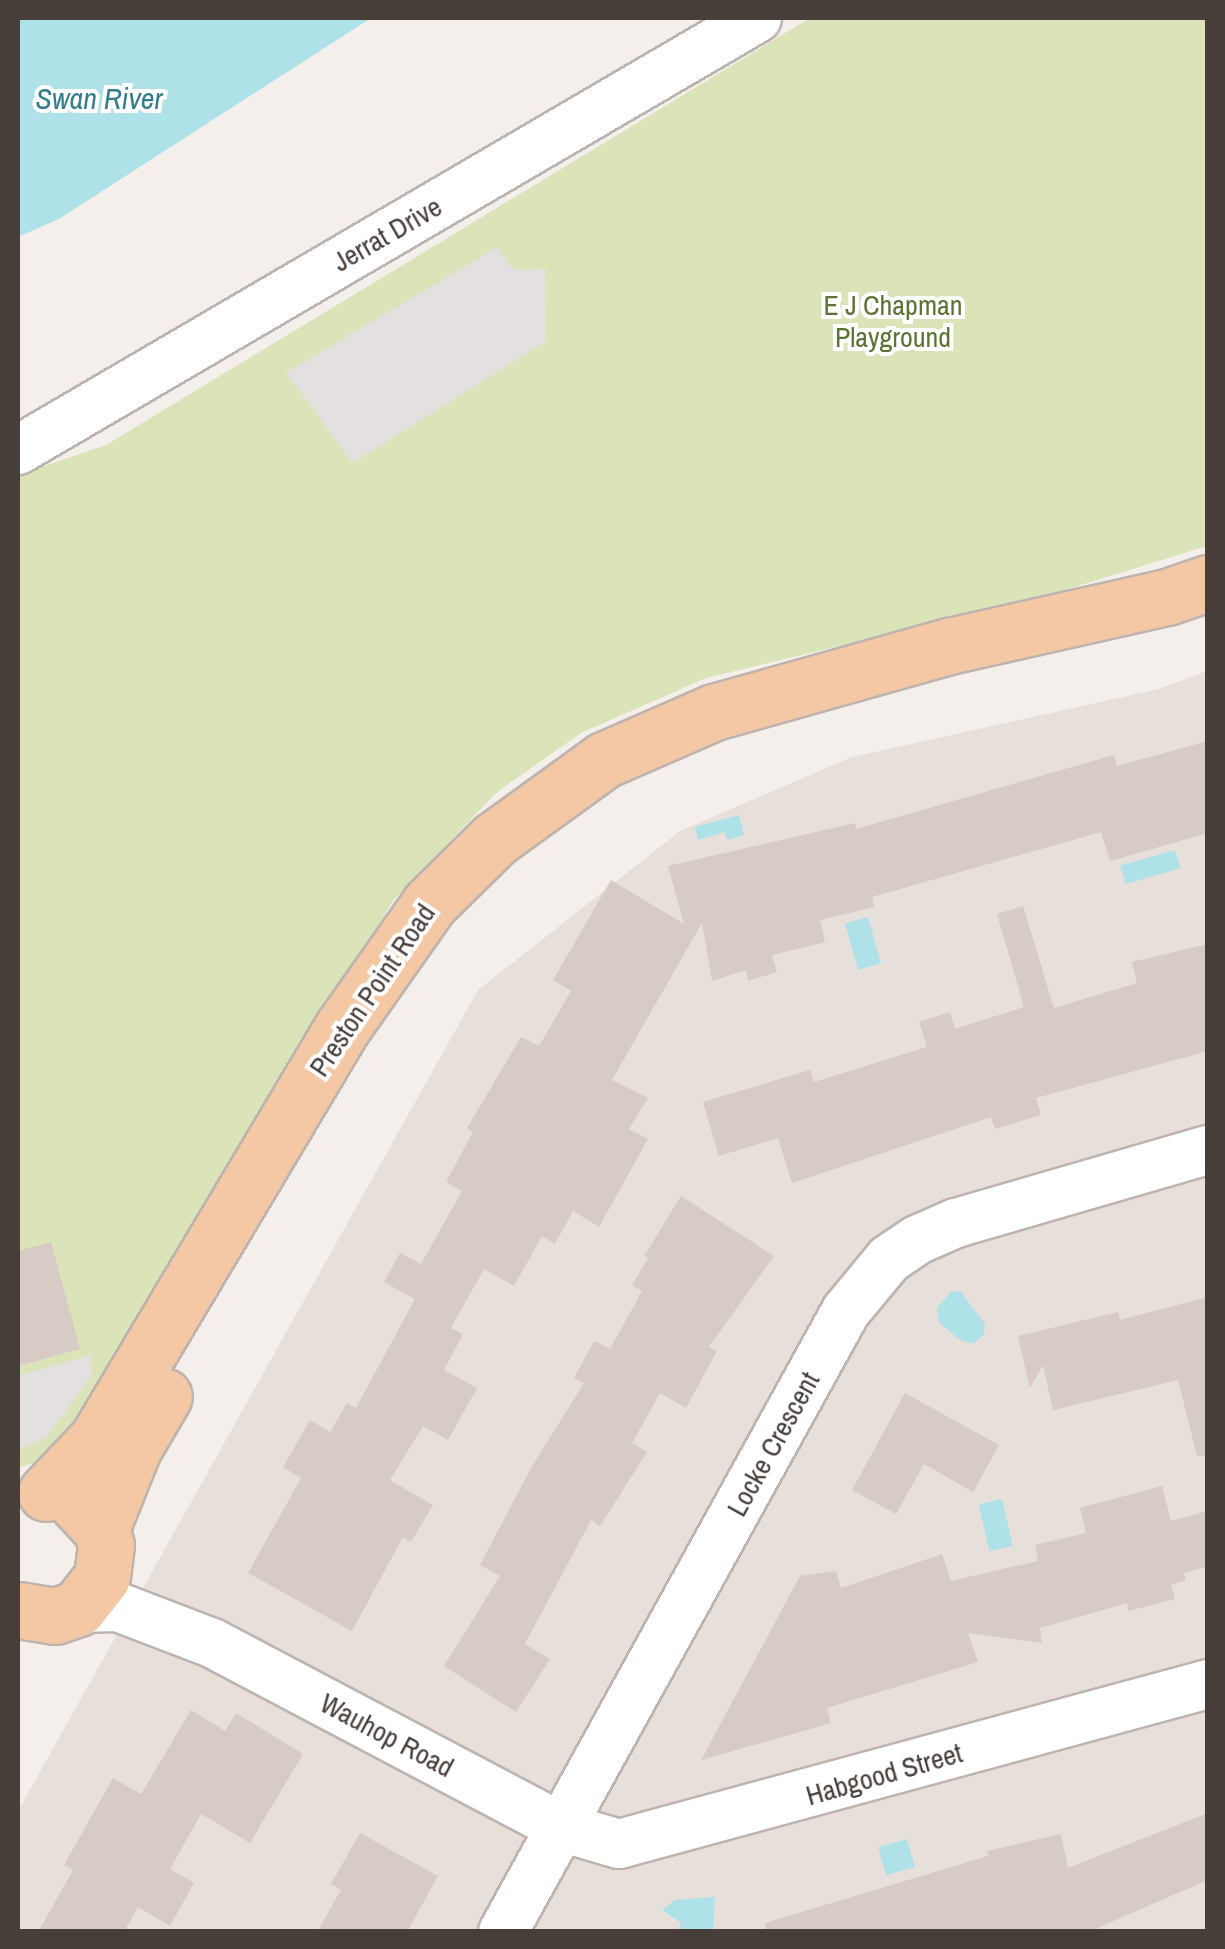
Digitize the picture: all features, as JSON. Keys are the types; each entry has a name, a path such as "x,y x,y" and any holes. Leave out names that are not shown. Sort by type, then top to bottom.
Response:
{"main road":[{"name":"Preston Point Road","path":"32,1497 97,1438 342,1028 429,904 495,839 604,760 714,712 949,646 1167,597 1208,583"},
{"name":"Preston Point Road","path":"59,1595 133,1450 355,1068 416,977 496,880 610,793 676,759 727,740 1163,622 1208,606"},
{"path":"32,1497 84,1507 59,1595"}],"street":[{"name":"Jerrat Drive","path":"18,450 757,18"},
{"name":"Locke Crescent","path":"503,1932 846,1311 889,1259 917,1240 956,1223 1208,1150"},
{"name":"Wauhop Road","path":"59,1595 212,1642 561,1828"},
{"name":"Habgood Street","path":"561,1828 618,1844 654,1838 1208,1684"}],"shaded area":[{"path":"497,247 514,270 545,269 546,341 353,463 286,373"},
{"path":"1207,671 1207,1931 18,1932 18,1811 478,990 680,831 852,757 1159,689"},
{"path":"91,1355 92,1375 48,1436 18,1451 18,1376"}],"green space":[{"name":"E J Chapman Playground","path":"810,18 1207,18 1207,546 1039,598 706,678 581,733 497,792 393,901 107,1373 61,1441 43,1460 18,1468 18,475 106,445"}],"water":[{"name":"Swan River","path":"18,18 371,18 59,219 18,237"},
{"path":"739,815 744,835 727,840 725,832 698,840 695,827"},
{"path":"1175,850 1180,868 1125,884 1120,866"},
{"path":"868,917 881,963 858,970 845,924"},
{"path":"952,1291 961,1292 985,1324 984,1334 974,1344 962,1341 939,1323 937,1308"},
{"path":"1002,1499 1013,1546 989,1551 979,1504"},
{"path":"907,1839 915,1867 886,1875 878,1847"},
{"path":"715,1897 713,1929 679,1931 681,1923 662,1910 675,1900"}],"building":[{"path":"1208,741 1208,833 1110,861 1101,832 872,897 874,907 820,920 825,942 772,955 777,972 748,981 746,970 712,981 702,923 612,1080 648,1098 629,1129 648,1139 599,1227 573,1211 555,1244 542,1236 514,1286 484,1269 451,1328 463,1334 444,1370 477,1388 448,1440 423,1426 390,1480 433,1505 411,1542 403,1537 352,1631 248,1573 301,1478 283,1467 310,1420 330,1432 347,1403 356,1408 415,1299 384,1282 400,1253 421,1264 462,1191 446,1182 473,1132 467,1128 521,1037 539,1046 571,991 553,980 611,880 684,924 668,866 855,823 856,829 1114,755 1117,766"},
{"path":"1023,906 1054,1008 1137,983 1132,962 1208,944 1208,1051 1036,1098 1041,1115 995,1129 991,1117 792,1183 778,1138 719,1156 703,1102 810,1070 814,1082 927,1047 919,1022 950,1012 955,1029 1024,1007 997,914"},
{"path":"681,1196 774,1256 709,1347 717,1351 686,1408 660,1393 632,1443 647,1452 600,1526 591,1520 525,1644 550,1659 516,1712 444,1666 500,1576 480,1565 531,1468 584,1383 574,1378 594,1341 610,1349 642,1291 632,1285 648,1258 644,1256"},
{"path":"51,1242 80,1349 18,1366 18,1251"},
{"path":"1208,1297 1208,1455 1197,1456 1178,1380 1053,1410 1043,1365 1030,1388 1018,1336 1118,1312 1120,1320"},
{"path":"905,1393 999,1445 973,1492 924,1464 896,1514 852,1490"},
{"path":"1162,1486 1171,1521 1208,1511 1208,1566 1184,1573 1186,1580 1171,1585 1175,1599 1128,1611 1127,1603 1040,1628 1042,1643 968,1633 978,1662 827,1708 831,1723 701,1760 800,1576 836,1571 841,1588 942,1554 951,1581 1038,1561 1035,1545 1086,1533 1080,1508"},
{"path":"191,1710 225,1731 236,1713 303,1754 250,1843 201,1814 170,1869 194,1883 170,1926 138,1907 124,1932 38,1932 73,1870 64,1865 113,1778 141,1794"},
{"path":"1208,1813 1208,1880 1088,1932 766,1932 765,1923 988,1856 987,1851 1061,1834 1068,1868"},
{"path":"360,1833 438,1876 407,1932 317,1932 341,1890 331,1884"}]}
